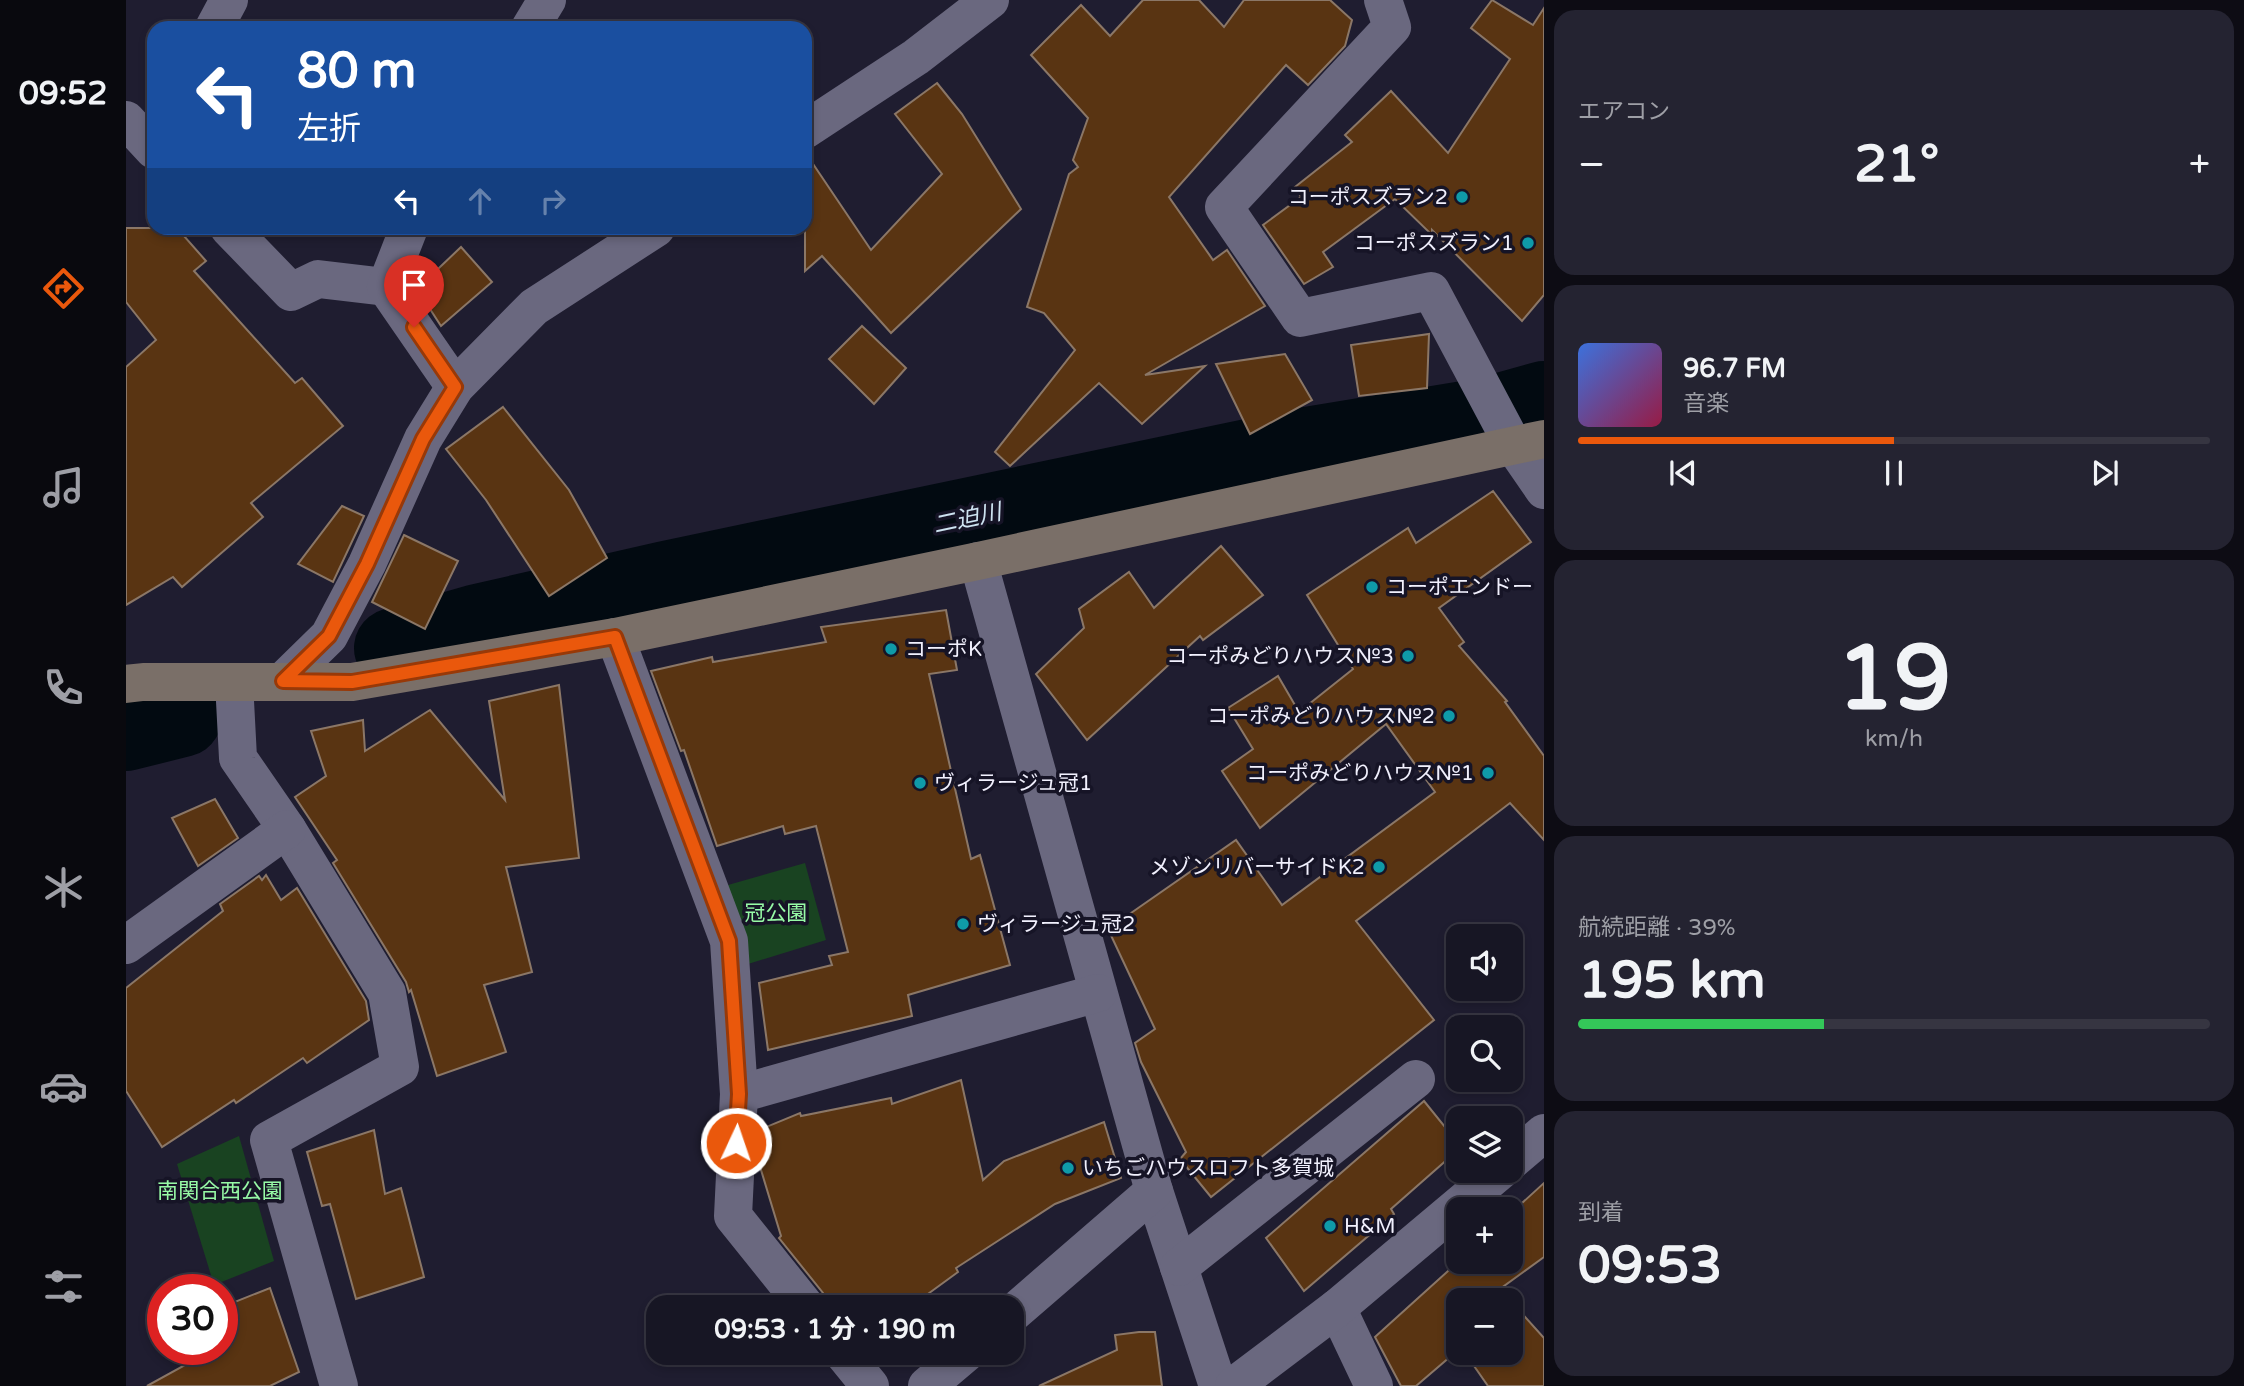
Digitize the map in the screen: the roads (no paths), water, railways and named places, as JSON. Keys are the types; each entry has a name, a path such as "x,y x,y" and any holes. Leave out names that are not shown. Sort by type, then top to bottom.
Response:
{"street":[{"path":"218,21 229,0"},
{"path":"534,21 547,0"},
{"path":"812,125 916,57 990,0"},
{"path":"1383,0 1392,27 1224,207 1300,318 1431,291 1484,386 1522,439 1544,490"},
{"path":"236,235 290,292 318,279 386,287 455,387"},
{"path":"386,287 406,235"},
{"path":"283,681 329,636 367,564 423,439 455,387 534,307 645,235"},
{"path":"132,676 234,682 352,682 615,637 978,561 1522,439"},
{"path":"978,561 1154,1191 1218,1386"},
{"path":"615,637 729,941 739,1094 733,1216 796,1295"},
{"path":"234,682 238,758 287,829 387,993 400,1067 269,1140 339,1386"},
{"path":"126,945 287,829"},
{"path":"739,1094 1098,993"},
{"path":"1179,1267 1416,1079"},
{"path":"1523,1151 1544,1133"},
{"path":"1234,1386 1337,1308 1486,1183"},
{"path":"1024,1304 1154,1191"},
{"path":"1337,1308 1374,1386"},
{"path":"853,1365 870,1386"},
{"path":"927,1386 952,1365"}],"waterway":[{"name":"二迫川","path":"394,648 478,624 666,581 1301,448 1483,418 1544,401"},
{"name":"二迫川","path":"126,731 182,717"}],"place":[{"name":"コーポスズラン2","path":"1462,197"},
{"name":"コーポスズラン1","path":"1528,243"},
{"name":"コーポエンドー","path":"1372,587"},
{"name":"コーポK","path":"891,649"},
{"name":"コーポみどりハウス№3","path":"1408,656"},
{"name":"コーポみどりハウス№2","path":"1449,716"},
{"name":"コーポみどりハウス№1","path":"1488,773"},
{"name":"ヴィラージュ冠1","path":"920,783"},
{"name":"メゾンリバーサイドK2","path":"1379,867"},
{"name":"ヴィラージュ冠2","path":"963,924"},
{"name":"いちごハウスロフト多賀城","path":"1068,1168"},
{"name":"H&M","path":"1330,1226"}],"park label":[{"name":"冠公園","path":"776,913"},
{"name":"南関合西公園","path":"220,1191"}]}
